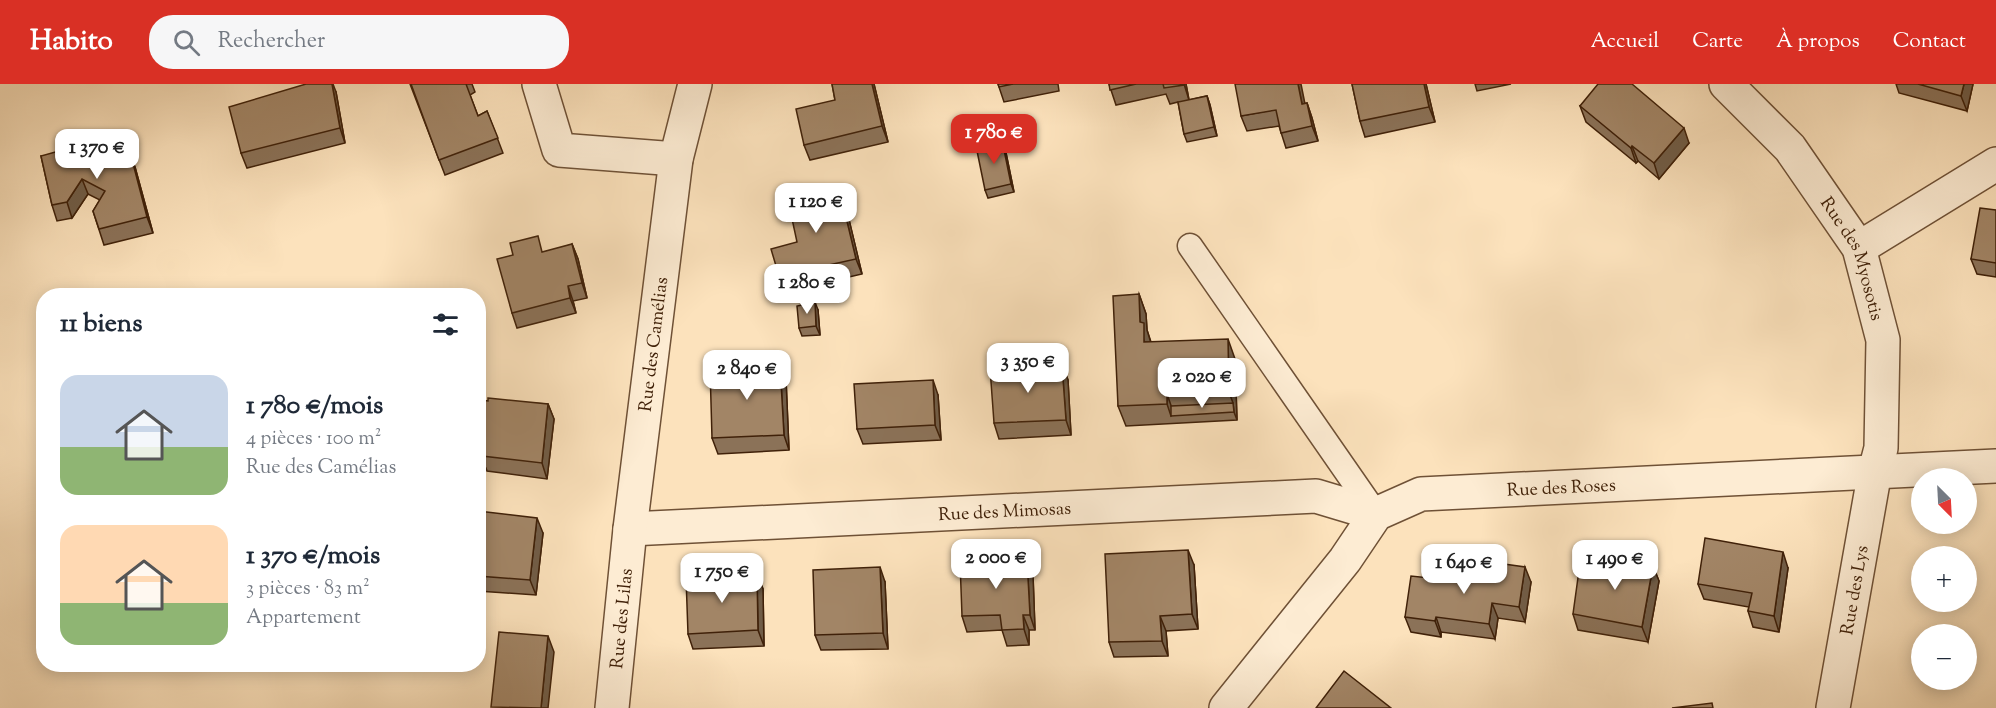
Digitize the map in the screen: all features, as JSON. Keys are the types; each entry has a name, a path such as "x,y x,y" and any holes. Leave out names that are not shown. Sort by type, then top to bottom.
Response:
{"street":[{"path":"539,84 559,150 676,159"},
{"name":"Rue des Camélias","path":"630,529 676,159 694,84"},
{"name":"Rue des Myosotis","path":"1726,84 1790,148 1859,248 1883,340 1881,448 1875,471"},
{"path":"1859,248 1996,164"},
{"name":"Rue des Roses","path":"1376,514 1421,494 1996,466"},
{"name":"Rue des Lys","path":"1833,708 1875,471"},
{"name":"Rue des Mimosas","path":"630,529 1316,496 1376,514"},
{"path":"1226,708 1345,560 1376,514"},
{"name":"Rue des Lilas","path":"612,708 630,529"}],"lane":[{"path":"1190,246 1376,514"}],"building":[{"path":"306,84 332,84 340,128 241,153 229,107"},
{"path":"411,84 466,84 478,116 487,111 498,138 439,160"},
{"path":"832,84 872,84 882,126 804,145 796,109 835,100"},
{"path":"1109,84 1136,84 1110,90"},
{"path":"1163,84 1184,84 1184,85 1164,88"},
{"path":"1235,84 1298,84 1302,104 1307,103 1312,126 1281,133 1276,110 1241,116"},
{"path":"1352,84 1424,84 1429,107 1360,121"},
{"path":"1598,84 1632,84 1684,128 1654,163 1632,146 1631,148 1580,106"},
{"path":"1918,84 1964,84 1961,96"},
{"path":"1207,96 1214,127 1184,134 1178,102"},
{"path":"109,137 130,152 147,217 99,229 93,211 105,191 82,179 67,202 52,205 41,156"},
{"path":"1002,140 1011,184 985,190 976,146"},
{"path":"839,188 856,259 779,276 771,249 797,242 788,200"},
{"path":"1980,208 1996,210 1996,263 1971,259"},
{"path":"538,236 542,252 572,244 582,283 568,286 570,298 512,313 497,259 513,255 510,243"},
{"path":"1139,294 1140,322 1144,323 1144,342 1228,339 1229,392 1167,394 1167,404 1118,406 1113,296"},
{"path":"815,302 816,326 799,328 797,306"},
{"path":"780,364 784,435 712,438 710,367"},
{"path":"1062,365 1066,420 994,423 990,368"},
{"path":"933,380 935,425 857,429 854,384"},
{"path":"488,398 548,404 542,463 486,456 486,401"},
{"path":"1233,403 1234,412 1171,416 1171,406"},
{"path":"486,512 537,518 530,580 486,577"},
{"path":"1705,538 1783,552 1774,616 1748,611 1752,593 1698,584"},
{"path":"1188,550 1192,614 1160,616 1162,641 1109,642 1105,554"},
{"path":"1632,554 1646,555 1653,566 1642,627 1573,614 1580,563 1622,569 1623,560"},
{"path":"1027,559 1030,615 1023,615 1024,629 1002,630 1000,615 962,616 960,561"},
{"path":"1504,564 1525,567 1519,607 1492,603 1489,624 1436,617 1435,621 1405,617 1411,576 1439,579 1440,569 1501,577"},
{"path":"880,567 883,633 815,635 813,570"},
{"path":"757,574 758,630 688,634 686,577"},
{"path":"499,632 548,636 541,708 491,707"},
{"path":"1344,671 1391,708 1316,708"},
{"path":"1712,703 1713,708 1672,708"}]}
